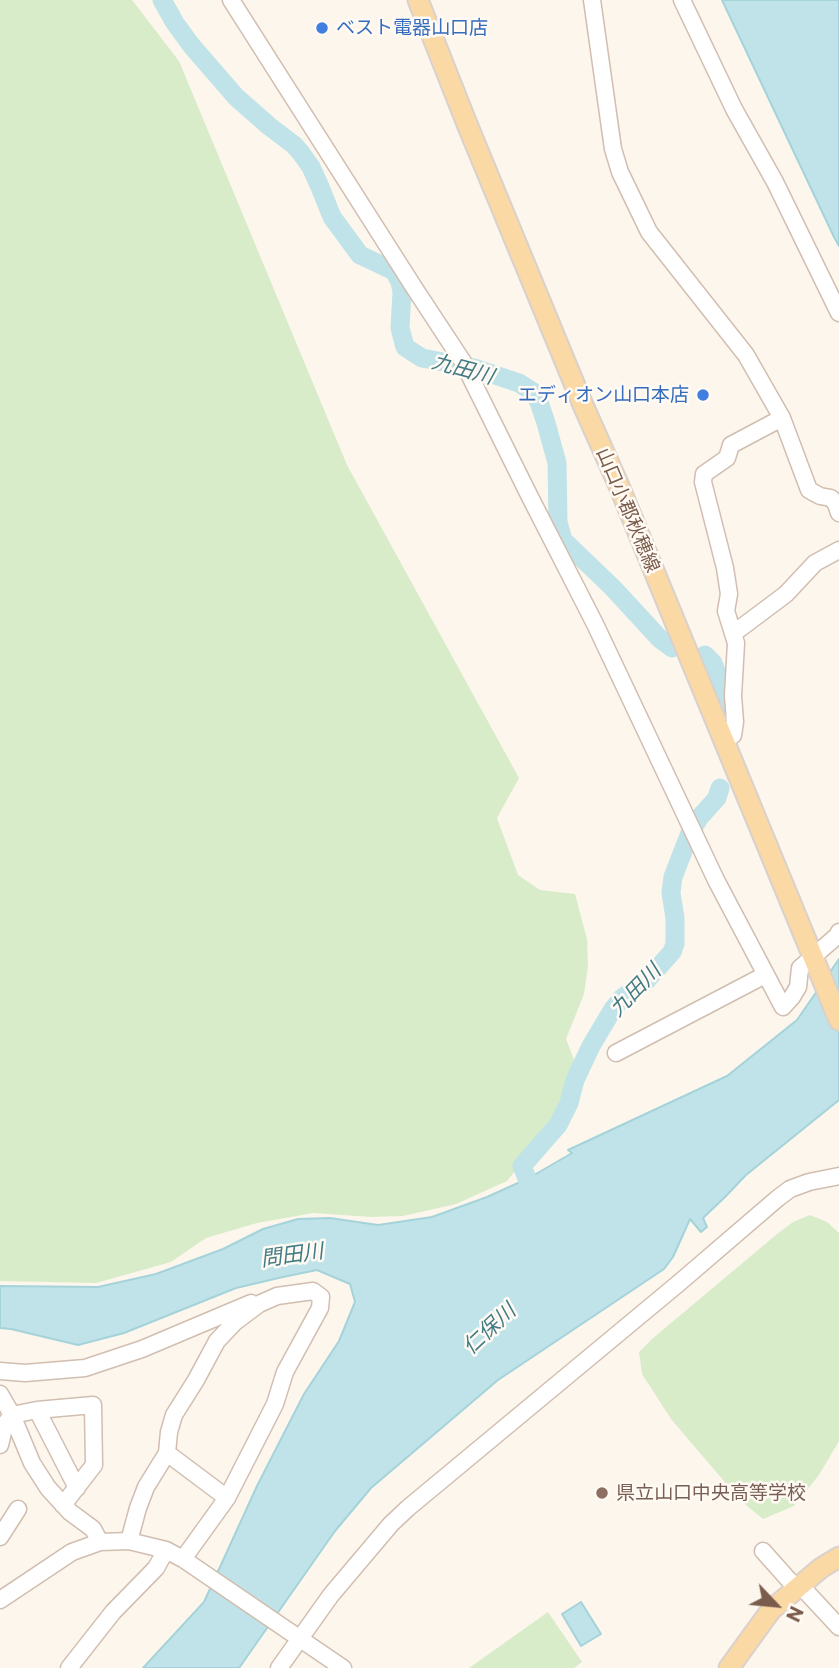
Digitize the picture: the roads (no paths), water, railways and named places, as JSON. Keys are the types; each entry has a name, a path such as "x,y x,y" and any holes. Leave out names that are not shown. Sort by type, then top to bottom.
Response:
{"main road":[{"name":"山口小郡秋穂線","path":"418,0 839,1020"},
{"path":"729,1668 771,1610 821,1568 839,1557"}],"street":[{"path":"232,0 466,367 595,624 716,880 783,1007 799,987 800,968 814,961 839,932"},
{"path":"592,0 613,149 620,172 649,232 746,355 782,418 809,490 831,498 839,513"},
{"path":"682,0 734,109 775,182 839,313"},
{"path":"724,740 733,735 735,722 733,696 736,643 726,611 729,594 725,568 703,482 704,474 727,458 731,445 782,418"},
{"path":"734,633 786,594 816,563 839,550"},
{"path":"616,1054 765,975"},
{"path":"279,1668 290,1632 331,1595 391,1524 431,1487 778,1198 790,1189 809,1182 839,1176"},
{"path":"129,1541 146,1487 167,1453 174,1415 217,1341 235,1322 259,1304 277,1296 313,1291 321,1297 320,1308 285,1372 275,1404 227,1499 185,1561"},
{"path":"0,1371 25,1373 85,1368 142,1349 254,1302 259,1304"},
{"path":"0,1394 32,1463 48,1488 63,1505 93,1529 100,1542"},
{"path":"0,1445 5,1424 12,1415 93,1405 94,1465 63,1505"},
{"path":"37,1410 76,1488"},
{"path":"167,1453 227,1499"},
{"path":"0,1537 18,1509"},
{"path":"2,1594 72,1552 100,1542 129,1541 166,1550 185,1561 343,1668"},
{"path":"69,1668 113,1612 156,1568 166,1550"},
{"path":"763,1551 839,1627"}],"water":[{"path":"722,0 839,0 839,246 834,237"},
{"path":"839,959 839,1100 746,1175 703,1218 707,1227 701,1232 690,1219 673,1257 664,1269 498,1380 371,1488 335,1531 239,1668 143,1668 204,1602 257,1486 304,1394 339,1341 355,1302 350,1284 317,1270 283,1277 236,1288 124,1333 78,1345 0,1328 0,1286 98,1287 156,1274 223,1249 263,1229 298,1219 330,1218 378,1225 432,1217 487,1197 529,1178 572,1153 568,1150 727,1076 797,1020"},
{"path":"581,1602 601,1634 581,1646 562,1614"}],"waterway":[{"name":"九田川","path":"162,0 191,45 236,97 301,153 311,167 332,217 360,255 394,271 402,292 400,328 405,347 422,358 474,368 519,383 533,392 539,402 557,463 558,522 563,540 672,648"},
{"name":"九田川","path":"705,655 713,663 724,692 727,711"},
{"name":"九田川","path":"532,1205 522,1166 558,1125 591,1046 613,1009 622,998 646,981 672,952 675,944 671,893 673,877 690,833 717,798 720,788"}],"place":[{"name":"ベスト電器山口店","path":"322,28"},
{"name":"エディオン山口本店","path":"703,395"},
{"name":"県立山口中央高等学校","path":"602,1493"}],"water label":[{"name":"問田川","path":"292,1255"},
{"name":"仁保川","path":"489,1329"}]}
